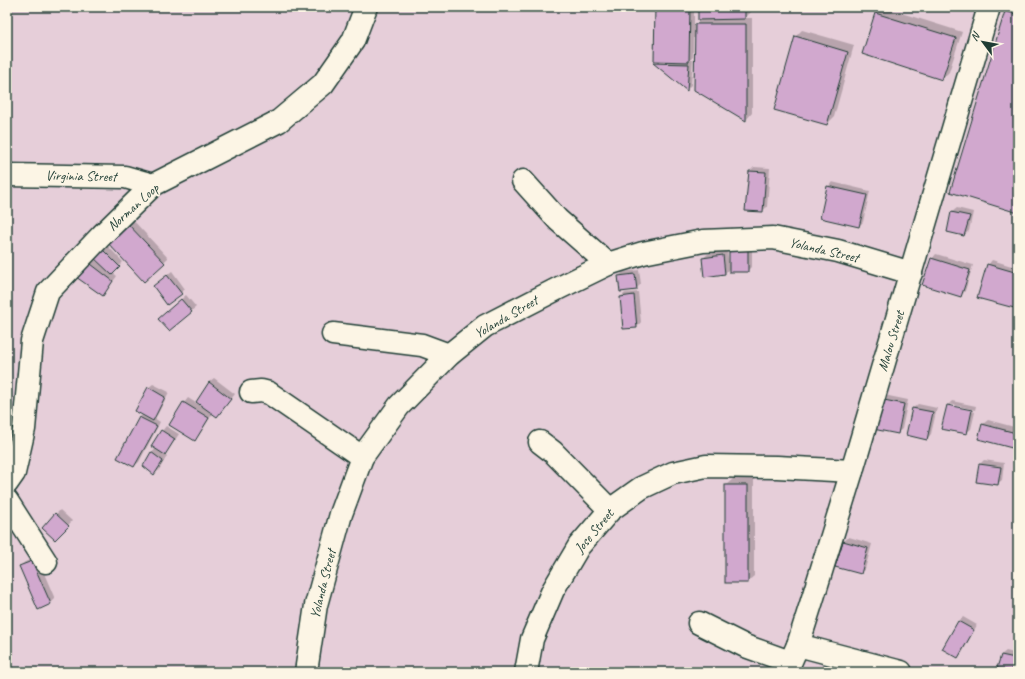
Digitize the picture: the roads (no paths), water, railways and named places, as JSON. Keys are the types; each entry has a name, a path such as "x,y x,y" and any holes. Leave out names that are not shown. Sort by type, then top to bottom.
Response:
{"street":[{"name":"Norman Loop","path":"7,483 14,473 24,429 32,341 48,292 102,235 153,185 279,121 323,84 353,41 366,7"},
{"name":"Malou Street","path":"791,660 852,471 989,7"},
{"name":"Virginia Street","path":"7,175 125,177 153,185"},
{"path":"523,181 558,220 608,264"},
{"name":"Yolanda Street","path":"306,672 316,605 341,514 362,457 399,406 449,355 485,326 608,264 643,253 703,241 773,238 838,252 911,273"},
{"path":"333,334 422,345 449,355"},
{"path":"251,392 261,391 269,393 362,457"},
{"path":"540,442 553,452 610,510"},
{"name":"Jose Street","path":"526,672 532,639 553,590 578,546 610,510 641,488 673,473 706,466 777,467 852,471"},
{"path":"7,502 46,562"},
{"path":"699,623 745,646 791,660 901,672"}]}
